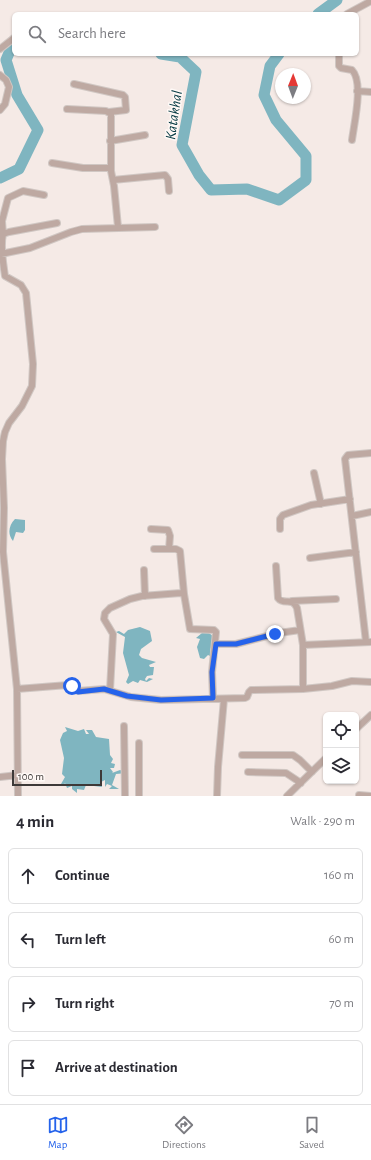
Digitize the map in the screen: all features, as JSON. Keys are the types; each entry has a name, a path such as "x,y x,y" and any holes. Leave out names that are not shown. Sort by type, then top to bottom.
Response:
{"street":[{"path":"351,12 371,1"},
{"path":"0,48 12,39"},
{"path":"339,56 339,66 352,70 355,73 357,91 352,140"},
{"path":"0,75 6,80 9,87 5,104 0,110"},
{"path":"67,109 109,112 126,110 125,97 123,95 74,84"},
{"path":"357,91 371,92"},
{"path":"109,112 112,117 110,141 111,168 118,227"},
{"path":"110,141 145,135"},
{"path":"52,163 82,168 111,168"},
{"path":"113,180 165,175 168,179 169,191"},
{"path":"18,796 17,689 2,556 1,472 4,436 9,423 22,406 32,386 33,364 26,293 21,285 5,276 1,254 1,239 3,234 1,224 8,198 23,191 44,195"},
{"path":"3,234 57,223"},
{"path":"1,254 30,248 82,229 155,226"},
{"path":"304,645 369,642 345,464 346,456 371,454"},
{"path":"314,473 321,504"},
{"path":"280,529 280,519 283,515 307,506 350,499"},
{"path":"352,516 371,512"},
{"path":"151,529 168,530 170,536 169,549"},
{"path":"154,549 176,549 180,551 189,628 214,630 216,632 212,672 213,698"},
{"path":"310,558 356,552"},
{"path":"276,566 278,598 282,601 336,599"},
{"path":"144,570 145,596"},
{"path":"110,690 113,634 104,619 105,613 110,608 130,599 145,596 184,594"},
{"path":"292,601 295,603 297,608 304,645 303,689"},
{"path":"216,644 236,644 279,633 300,630"},
{"path":"17,689 68,684 78,692 95,689 110,690 127,696 161,700 224,699 247,697 251,690 303,689 332,686 352,681 371,682"},
{"path":"217,796 224,699"},
{"path":"359,726 371,714"},
{"path":"124,726 125,796"},
{"path":"139,743 139,796"},
{"path":"242,755 293,756 312,772"},
{"path":"288,796 323,761"},
{"path":"248,772 282,772 289,774 301,783"},
{"path":"0,778 18,775"},
{"path":"359,795 371,796"}],"water":[{"path":"15,519 25,520 25,530 23,533 16,532 13,541 9,533 11,524"},
{"path":"140,627 150,631 152,641 141,649 139,655 142,658 156,662 149,665 150,667 154,667 153,675 147,676 145,679 146,681 149,678 153,679 147,682 140,680 138,683 133,681 128,684 126,682 129,675 123,653 125,637 116,632 119,631 124,634 128,630"},
{"path":"202,633 209,633 214,637 210,651 212,657 208,655 204,659 200,658 197,647 200,639 196,638"},
{"path":"65,727 78,731 84,729 86,734 89,734 86,730 92,730 96,737 109,739 110,755 113,759 111,763 115,764 114,768 110,768 113,772 112,773 120,770 127,773 116,774 112,785 119,789 109,789 112,786 107,784 105,787 105,780 101,782 102,787 86,785 84,790 77,789 77,793 72,789 72,786 67,788 65,783 64,785 61,784 65,777 62,774 64,758 60,740 63,733 67,731"}],"waterway":[{"name":"Katakhal","path":"321,12 337,0"},
{"name":"Katakhal","path":"0,178 19,169 38,130 17,95 6,60 12,46"},
{"name":"Katakhal","path":"174,56 180,57 196,72 182,145 199,175 211,190 247,189 279,200 306,180 306,156 276,120 264,95 270,66 278,56"}],"route":[{"path":"72,686 78,692 104,689 131,697 161,700 174,701 213,698 212,666 216,644 236,644 275,634"}]}
